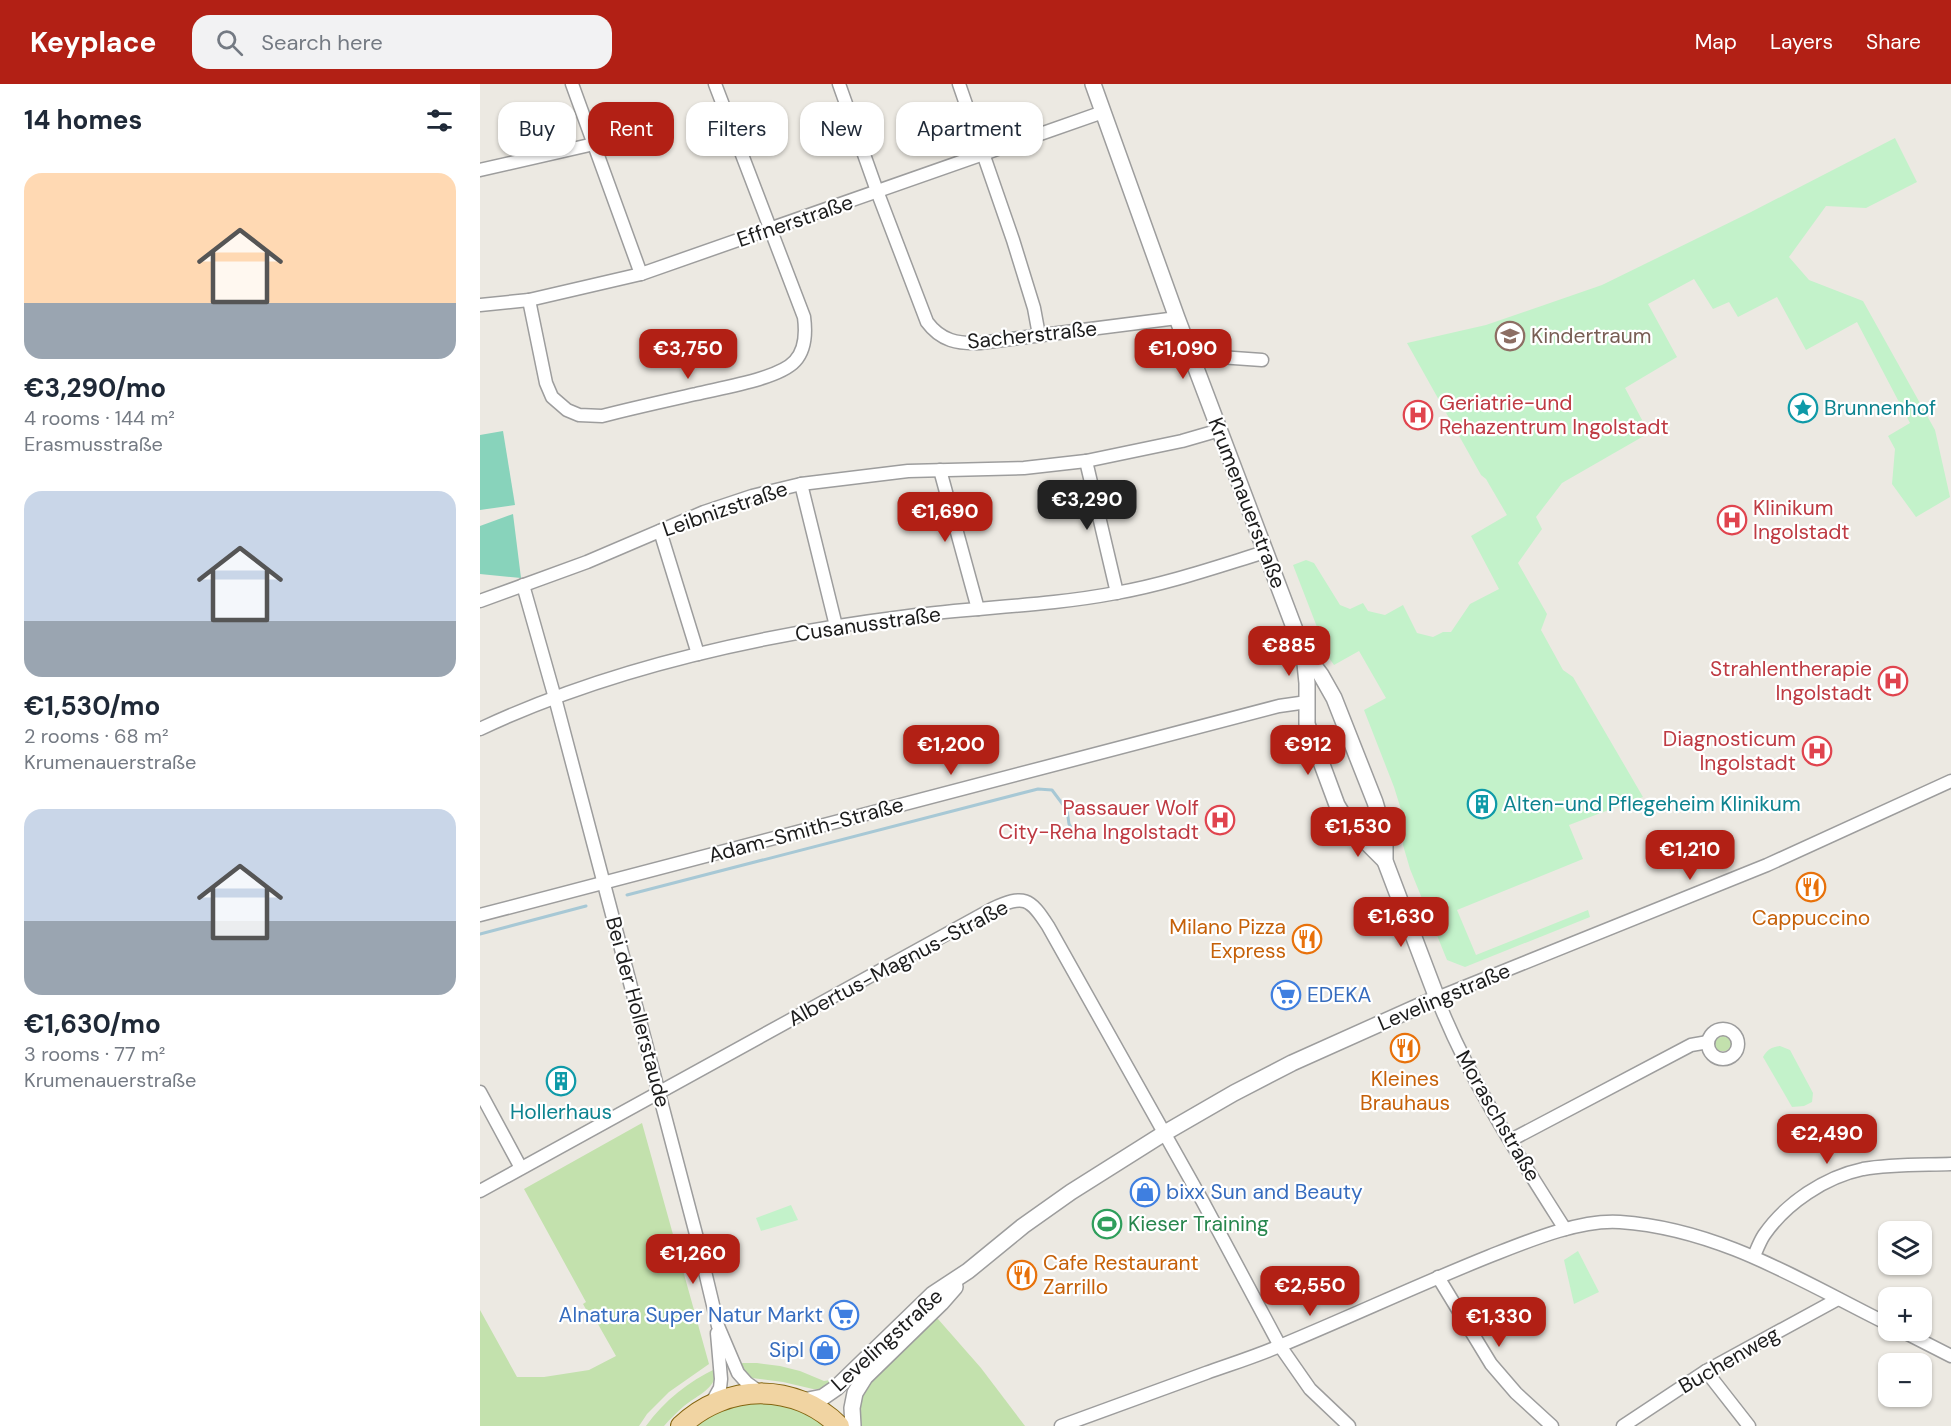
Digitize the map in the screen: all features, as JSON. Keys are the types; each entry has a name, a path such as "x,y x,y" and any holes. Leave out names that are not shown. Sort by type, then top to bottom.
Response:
{"main road":[{"path":"681,1426 711,1404 730,1397 760,1393 781,1394 803,1401 839,1426"}],"street":[{"path":"572,84 588,128"},
{"path":"529,300 546,383 552,397 567,410 582,416 602,416 758,379 784,369 794,362 802,351 806,332 804,317 714,84"},
{"name":"Sacherstraße","path":"839,84 927,322 942,338 962,344 1177,318"},
{"path":"958,84 965,102"},
{"name":"Krumenauerstraße","path":"1093,84 1177,318 1303,651 1321,675 1334,698 1367,781 1385,836 1385,861 1437,999"},
{"name":"Effnerstraße","path":"1043,132 1103,112"},
{"path":"480,170 588,145"},
{"path":"598,156 641,274"},
{"name":"Effnerstraße","path":"480,304 529,300 641,274 975,156"},
{"path":"984,156 1024,274 1039,335"},
{"path":"1191,355 1262,360"},
{"name":"Leibnizstraße","path":"480,601 587,562 704,512 752,496 801,484 908,471 1024,468 1086,461 1182,441 1220,430"},
{"path":"1086,461 1117,593"},
{"path":"940,470 978,609"},
{"path":"801,484 836,626"},
{"path":"660,531 698,654"},
{"name":"Cusanusstraße","path":"480,729 630,672 698,654 836,626 909,616 1052,603 1117,593 1187,576 1265,552"},
{"name":"Bei der Hollerstaude","path":"523,585 604,883 718,1326 738,1373 760,1393"},
{"name":"Krumenauerstraße","path":"1303,651 1307,724 1337,805 1349,825 1385,861"},
{"path":"1307,702 1324,696 1334,698"},
{"name":"Adam-Smith-Straße","path":"480,915 1279,706 1307,702"},
{"name":"Levelingstraße","path":"803,1401 823,1397 836,1388 933,1294 969,1271 1039,1214 1163,1134 1234,1093 1292,1063 1437,999 1767,865 1951,781"},
{"path":"1355,831 1368,830 1380,820"},
{"name":"Albertus-Magnus-Straße","path":"659,1093 992,909 1011,900 1024,900 1036,908 1048,926 1163,1134"},
{"name":"Moraschstraße","path":"1437,999 1464,1059 1565,1229"},
{"path":"1511,1140 1691,1045 1708,1042"},
{"path":"480,1092 521,1168"},
{"path":"480,1191 659,1093"},
{"path":"1163,1134 1203,1202 1280,1346 1310,1389 1349,1426"},
{"path":"1754,1256 1763,1236 1782,1213 1809,1192 1830,1180 1861,1170 1884,1166 1951,1164"},
{"path":"1061,1426 1280,1346 1438,1277 1524,1243 1565,1229 1599,1223 1617,1221 1662,1227 1710,1239 1754,1256 1878,1319"},
{"name":"Levelingstraße","path":"853,1426 852,1408 855,1393 865,1377 941,1303 969,1271"},
{"path":"1438,1277 1491,1364 1516,1393 1552,1426"},
{"name":"Buchenweg","path":"1623,1426 1706,1371 1838,1299"},
{"name":"Bei der Hollerstaude","path":"711,1404 720,1388 721,1379 718,1326"},
{"path":"1922,1341 1951,1356"},
{"path":"1706,1371 1749,1426"}],"green space":[{"path":"1895,138 1917,182 1866,208 1826,206 1789,257 1809,280 1863,301 1935,430 1950,497 1916,517 1892,484 1895,449 1888,436 1910,423 1857,322 1806,350 1777,297 1738,317 1729,302 1713,309 1694,279 1648,304 1677,357 1625,388 1649,433 1562,483 1536,517 1542,529 1518,563 1547,614 1541,630 1563,670 1573,677 1643,797 1569,825 1583,859 1457,910 1476,955 1588,910 1590,917 1465,967 1447,960 1410,869 1403,845 1404,819 1364,710 1386,698 1359,651 1334,665 1329,658 1293,565 1306,560 1314,563 1340,605 1350,609 1363,603 1368,611 1385,615 1403,605 1417,633 1433,637 1443,632 1451,632 1470,604 1499,589 1471,536 1507,515 1486,479 1481,475 1407,343 1486,325 1602,285"},
{"path":"503,431 515,505 480,510 480,435"},
{"path":"513,514 521,578 480,574 480,526"},
{"path":"1722,1036 1728,1037 1732,1043 1726,1051 1720,1051 1712,1046 1713,1040"},
{"path":"1780,1046 1790,1050 1813,1093 1812,1102 1804,1106 1792,1107 1763,1057 1770,1049"},
{"path":"642,1123 709,1364 669,1392 647,1414 639,1426 480,1426 480,1310 517,1377 544,1377 589,1370 616,1356 590,1310 587,1311 583,1304 586,1302 524,1189"},
{"path":"791,1205 798,1220 761,1231 756,1218"},
{"path":"1578,1251 1599,1292 1574,1304 1564,1260"},
{"path":"930,1319 938,1319 981,1368 1025,1426 859,1426 861,1390"},
{"path":"737,1363 780,1366 824,1381 836,1379 819,1389 813,1389 752,1378 745,1374"},
{"path":"717,1368 714,1381 710,1386 684,1406 664,1426 646,1426 678,1392"},
{"path":"782,1401 830,1426 692,1426 730,1404"}],"waterway":[{"path":"627,895 1038,789 1052,790 1067,810 1069,824 1077,839"},
{"path":"480,934 586,906"}],"place":[{"name":"Kindertraum","path":"1510,336"},
{"name":"Brunnenhof","path":"1803,408"},
{"name":"Geriatrie-und Rehazentrum Ingolstadt","path":"1418,415"},
{"name":"Klinikum Ingolstadt","path":"1732,520"},
{"name":"Strahlentherapie Ingolstadt","path":"1893,681"},
{"name":"Diagnosticum Ingolstadt","path":"1817,751"},
{"name":"Alten-und Pflegeheim Klinikum","path":"1482,804"},
{"name":"Passauer Wolf City-Reha Ingolstadt","path":"1220,820"},
{"name":"Cappuccino","path":"1811,887"},
{"name":"Milano Pizza Express","path":"1307,939"},
{"name":"EDEKA","path":"1286,995"},
{"name":"Kleines Brauhaus","path":"1405,1048"},
{"name":"Hollerhaus","path":"561,1081"},
{"name":"bixx Sun and Beauty","path":"1145,1192"},
{"name":"Kieser Training","path":"1107,1224"},
{"name":"Cafe Restaurant Zarrillo","path":"1022,1275"},
{"name":"Alnatura Super Natur Markt","path":"844,1315"},
{"name":"Sipl","path":"825,1350"}]}
